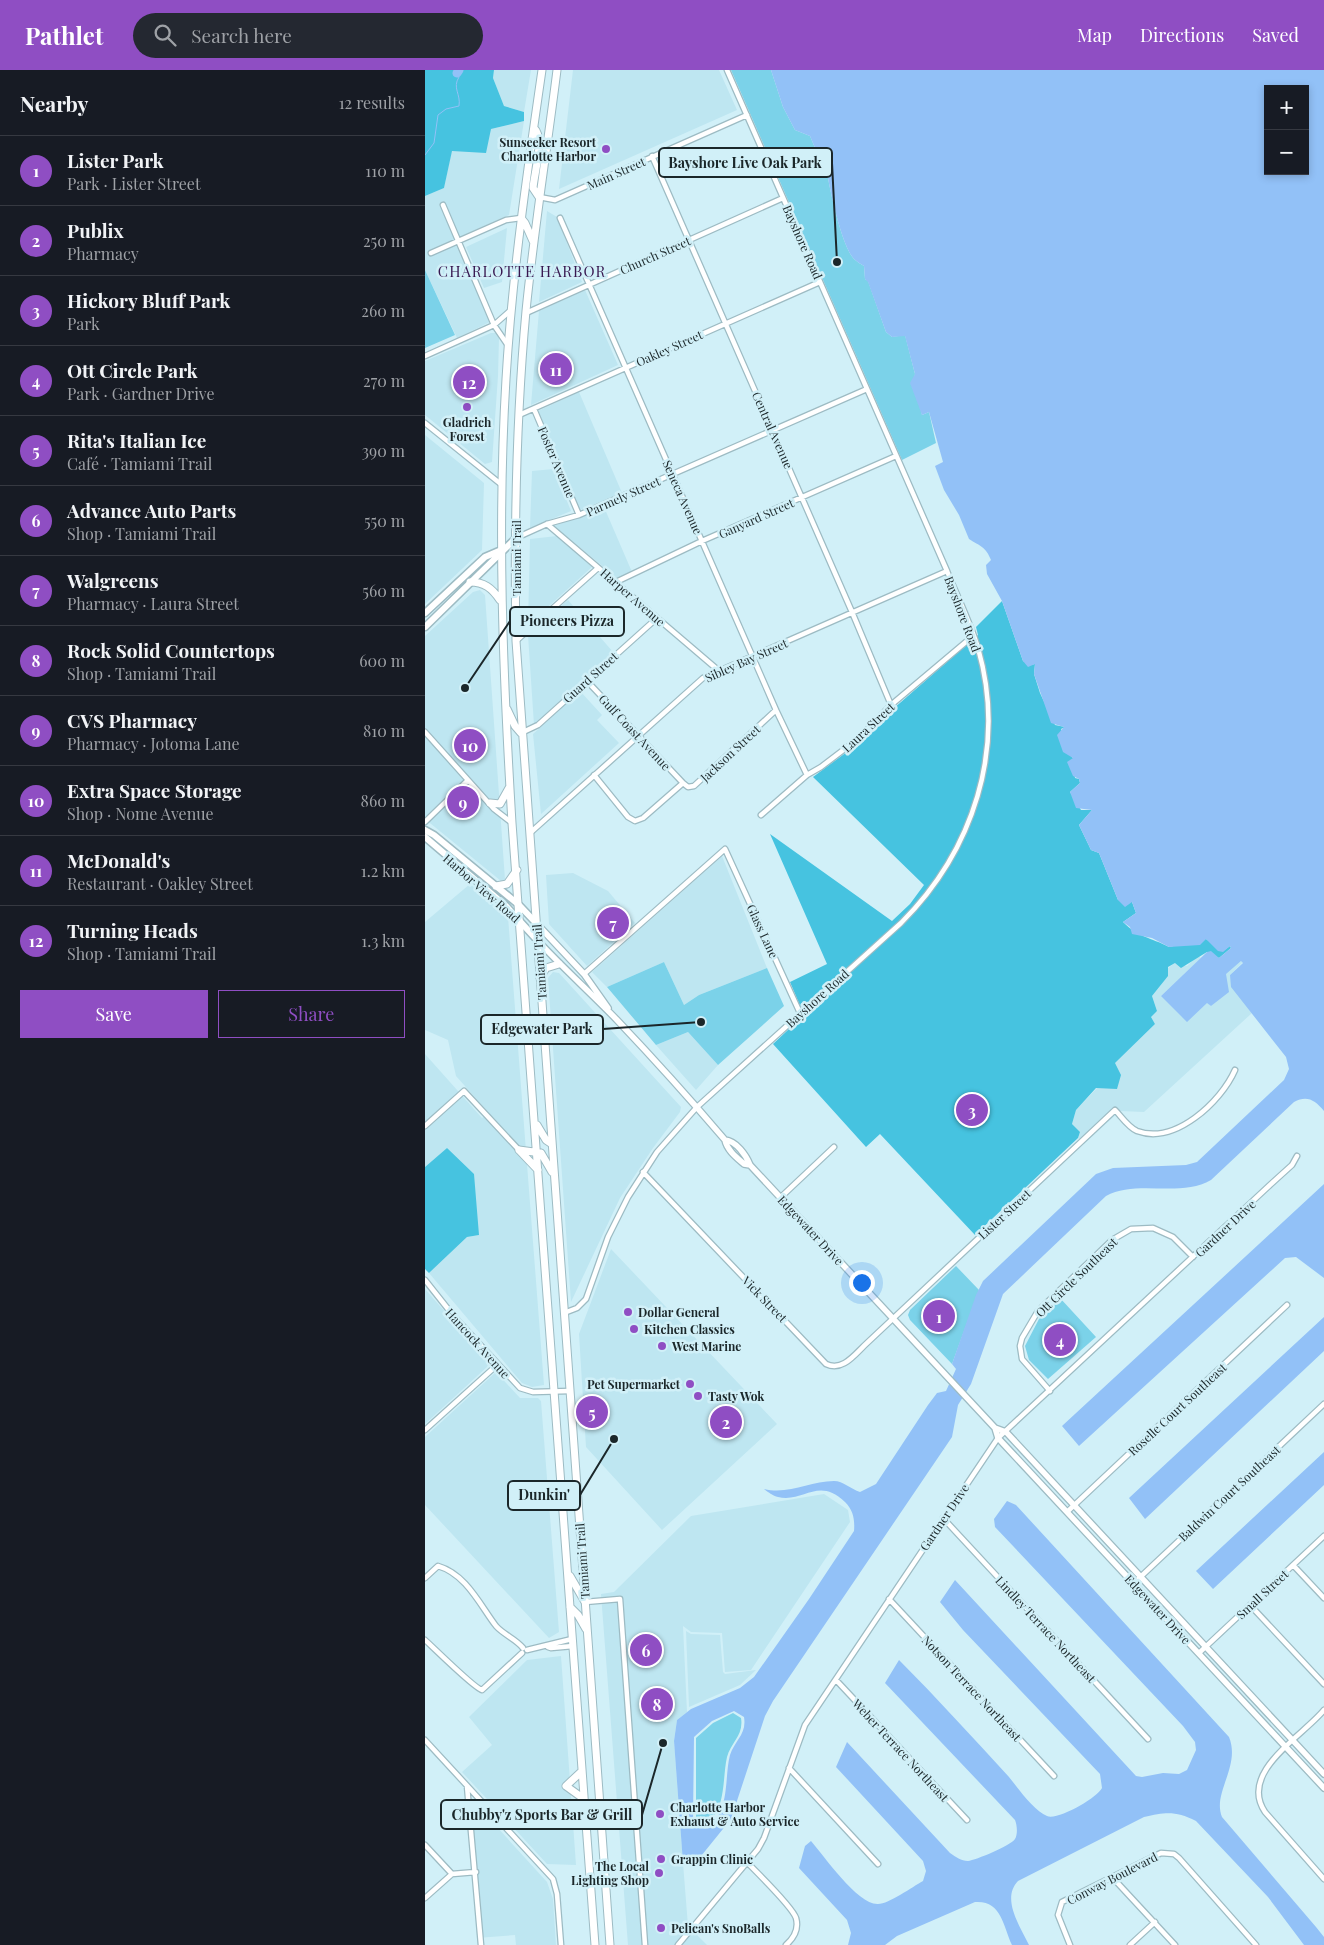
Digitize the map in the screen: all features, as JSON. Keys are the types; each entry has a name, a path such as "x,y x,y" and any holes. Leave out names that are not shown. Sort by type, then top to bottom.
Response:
{"main road":[{"name":"Tamiami Trail","path":"542,70 521,218 508,346 500,551 501,602 512,823 517,870 595,1945"},
{"name":"Tamiami Trail","path":"557,70 533,243 526,312 519,415 515,538 517,641 521,733 537,924 551,1144 610,1945"},
{"path":"534,128 538,133 539,143 533,188 539,197"},
{"path":"521,218 528,228 533,243"},
{"path":"425,627 515,538"},
{"path":"433,619 426,613 485,557 500,551"},
{"path":"470,582 483,583 489,587 501,602"},
{"path":"505,704 513,722 521,733"},
{"path":"489,803 500,804 510,788"},
{"name":"Harbor View Road","path":"425,830 434,835 497,886 537,924"},
{"name":"Harbor View Road","path":"425,837 520,918 538,941"},
{"path":"497,886 507,884 517,870"},
{"path":"540,979 547,968 559,964"},
{"path":"535,1120 541,1134 551,1144"},
{"path":"519,1150 537,1152 545,1157 554,1176"},
{"path":"519,1150 538,1170"},
{"path":"567,1571 575,1589 585,1602"},
{"path":"570,1607 579,1615 587,1632"},
{"path":"581,1771 566,1786 584,1799"},
{"path":"589,1945 594,1934"}],"street":[{"name":"Bayshore Road","path":"564,1313 577,1308 586,1299 608,1237 643,1172 671,1134 697,1107 914,910 940,878 965,832 983,776 989,726 986,686 973,636 947,571 727,70"},
{"name":"Main Street","path":"539,197 555,200 747,115"},
{"name":"Central Avenue","path":"652,156 891,705"},
{"name":"Church Street","path":"526,312 783,198"},
{"path":"443,205 494,325 508,346"},
{"path":"431,253 506,220 521,218"},
{"name":"Seneca Avenue","path":"560,218 776,710 807,775"},
{"name":"Oakley Street","path":"519,415 820,282"},
{"path":"425,356 494,325 512,309"},
{"name":"Parmely Street","path":"515,538 547,524 579,515 867,389"},
{"name":"Foster Avenue","path":"534,409 579,515"},
{"path":"425,423 502,485"},
{"name":"Ganyard Street","path":"616,582 702,541 896,456"},
{"name":"Harper Avenue","path":"547,524 718,670"},
{"path":"517,641 598,568"},
{"name":"Sibley Bay Street","path":"529,834 703,678 947,571"},
{"name":"Guard Street","path":"521,733 538,725 657,618"},
{"name":"Laura Street","path":"761,815 807,775 821,767 859,738 891,705 973,636"},
{"name":"Gulf Coast Avenue","path":"587,680 683,783"},
{"name":"Jackson Street","path":"594,775 628,817 635,821 643,818 683,783 688,786 695,786 776,710"},
{"path":"425,732 489,803 512,823"},
{"path":"425,822 468,780"},
{"name":"Glass Lane","path":"584,974 725,849 800,1013"},
{"name":"Edgewater Drive","path":"537,924 584,974 615,1018"},
{"name":"Edgewater Drive","path":"538,941 615,1018 725,1140 731,1141 739,1149 750,1165 995,1428 998,1438 1324,1788"},
{"name":"Lister Street","path":"894,1318 1115,1110 1137,1130 1157,1133 1178,1129 1189,1122 1227,1086 1235,1070"},
{"path":"425,1126 464,1090 519,1150"},
{"path":"781,1197 834,1147"},
{"name":"Gardner Drive","path":"678,1945 747,1862 764,1838 805,1726 998,1438 1292,1165 1297,1156"},
{"name":"Vick Street","path":"643,1172 825,1364 831,1366 844,1364 894,1318"},
{"name":"Ott Circle Southeast","path":"1050,1391 1022,1359 1020,1346 1022,1338 1038,1311 1112,1240 1131,1229 1153,1228 1173,1237 1193,1257"},
{"name":"Hancock Avenue","path":"425,1280 452,1314 520,1388 533,1392 554,1393 570,1391"},
{"name":"Roselle Court Southeast","path":"1067,1512 1287,1306"},
{"path":"425,1430 497,1365"},
{"name":"Baldwin Court Southeast","path":"1134,1583 1324,1404"},
{"name":"Edgewater Drive","path":"995,1428 1006,1432 1324,1774"},
{"name":"Lindley Terrace Northeast","path":"943,1518 1148,1739"},
{"name":"Small Street","path":"1199,1653 1324,1536"},
{"path":"1293,1564 1324,1598"},
{"path":"425,1578 437,1566 452,1574 477,1596 497,1626 524,1651"},
{"path":"585,1602 620,1599 645,1945"},
{"name":"Notson Terrace Northeast","path":"889,1599 1054,1776"},
{"path":"1250,1605 1324,1684"},
{"path":"425,1640 460,1671 473,1686 482,1690 524,1651 548,1646 550,1643 573,1642"},
{"name":"Weber Terrace Northeast","path":"835,1680 967,1820"},
{"path":"1324,1710 1267,1765 1259,1792 1261,1806 1324,1879"},
{"path":"425,1740 553,1879 557,1894 561,1945"},
{"path":"789,1768 878,1864"},
{"path":"467,1785 481,1945"},
{"path":"425,1845 452,1874"},
{"name":"Conway Boulevard","path":"1070,1945 1058,1914 1062,1902 1161,1853 1174,1854 1219,1901 1256,1945"},
{"path":"747,1862 794,1914 796,1932 786,1945"},
{"path":"425,1898 452,1874 476,1872"},
{"path":"1112,1877 1175,1945"},
{"path":"1130,1945 1155,1922"}],"shaded area":[{"path":"425,70 494,70 493,78 504,106 524,112 524,121 491,129 486,153 452,151 444,188 425,196"},
{"path":"494,70 531,70 524,112 504,106 493,78"},
{"name":"Sunseeker Resort Charlotte Harbor","path":"573,70 719,70 737,110 559,189"},
{"path":"731,70 771,70 783,107 795,130 810,136 818,155 825,159 832,196 844,241 854,259 864,266 865,279 868,281 886,332 892,337 905,335 915,374 914,380 922,415 929,412 936,443 902,460"},
{"path":"771,70 1324,70 1324,1111 1311,1100 1303,1099 1294,1102 1211,1180 1199,1185 1186,1188 1131,1189 1118,1191 1106,1196 1003,1294 971,1384 958,1405 952,1437 773,1701 765,1716 731,1819 693,1866 683,1863 674,1741 677,1720 691,1709 740,1688 754,1677 854,1531 854,1519 848,1505 827,1491 811,1492 787,1498 776,1496 764,1489 791,1489 834,1481 841,1482 860,1492 876,1484 937,1393 946,1391 956,1369 952,1364 976,1295 983,1281 1096,1174 1113,1168 1186,1165 1197,1162 1284,1080 1289,1069 1286,1057 1231,987 1230,975 1243,963 1241,961 1226,974 1229,992 1211,1006 1207,1003 1187,1022 1161,996 1207,952 1211,951 1219,958 1231,948 1230,946 1223,952 1218,951 1206,939 1200,945 1169,947 1152,938 1132,934 1130,927 1123,922 1136,913 1132,902 1125,907 1118,900 1099,853 1091,850 1079,825 1092,810 1076,808 1070,792 1080,783 1079,779 1073,776 1067,762 1073,758 1063,752 1057,735 1064,727 1051,723 1034,674 1035,664 1028,667 1023,661 1002,601 987,574 986,565 991,560 982,547 969,539 959,515 944,490 935,466 943,462 929,412 922,415 910,383 915,374 905,336 892,337 886,332 868,282 865,279 864,266 854,259 844,241 832,196 825,159 818,155 810,136 795,130 783,107","holes":["734,1711 744,1717 744,1728 730,1755 722,1807 712,1823 703,1827 693,1819 694,1737 712,1721"]},
{"path":"524,121 509,215 455,239 490,322 457,338 425,270 425,196 444,188 452,149 491,129"},
{"path":"547,211 557,217 582,282 539,302"},
{"path":"507,228 502,282 484,288 466,247"},
{"path":"425,270 455,335 425,348"},
{"path":"585,290 618,365 531,405 539,311"},
{"path":"491,333 496,333 499,338 498,376 492,462 485,464 425,415 425,361"},
{"path":"579,392 622,493 580,510 538,411"},
{"path":"425,435 484,483 482,550 425,604"},
{"path":"554,469 571,511 530,528 532,471"},
{"path":"604,507 632,572 617,578 554,526"},
{"path":"557,536 592,567 528,625 530,539"},
{"path":"480,590 485,595 505,880 501,881 425,819 425,636 473,592"},
{"path":"568,600 613,652 534,725 528,635"},
{"path":"1002,601 1023,661 1030,665 1035,664 1034,674 1040,693 1055,725 1065,727 1061,729 1070,755 1073,758 1075,778 1079,779 1080,783 1070,792 1081,810 1092,810 1079,825 1091,850 1099,853 1118,900 1132,902 1136,913 1123,922 1140,934 1169,947 1206,939 1223,951 1230,946 1231,948 1219,958 1207,952 1181,968 1175,963 1168,967 1168,976 1152,996 1157,1011 1151,1017 1155,1024 1115,1063 1121,1075 1117,1089 1096,1088 1076,1110 1072,1124 1080,1132 1078,1138 975,1235 880,1134 866,1147 773,1044 804,1015 790,982 827,964 770,834 892,921 910,904 924,885 813,777 859,743 893,709 978,635 976,627"},
{"path":"580,691 602,715 597,720 619,743 541,814 533,734"},
{"path":"722,856 767,968 699,995 684,1005 664,962 607,987 592,972"},
{"path":"573,873 608,891 635,923 587,966 549,924 546,875"},
{"path":"470,884 508,917 544,1385 532,1387 522,1383 429,1273 467,1237 479,1235 447,1148 425,1167 425,1054 482,1118 489,1113 456,1076 448,1040 425,1030 425,922"},
{"path":"1198,955 1201,958 1161,996 1207,1002 1211,1006 1224,993 1225,974 1241,961 1243,962 1230,975 1237,991 1252,1013 1144,1112 1120,1111 1084,1144 1078,1138 1080,1132 1072,1124 1076,1110 1097,1088 1115,1063 1155,1024 1151,1017 1157,1011 1152,996 1161,985 1168,968 1175,963 1187,966"},
{"path":"664,962 684,1005 699,995 767,968 784,1006 718,1065 688,1032 656,1045 607,987"},
{"path":"553,972 559,973 681,1107 680,1112 653,1148 620,1198 571,1302 548,978"},
{"path":"688,1032 718,1065 696,1090 656,1045"},
{"path":"447,1148 474,1174 479,1235 467,1237 429,1273 425,1269 425,1167"},
{"path":"1324,1184 1324,1278 1296,1257 1285,1258 1079,1446 1062,1426"},
{"path":"611,1249 777,1424 662,1530 586,1447 579,1334"},
{"path":"956,1266 979,1290 952,1364 910,1320 908,1315 910,1310"},
{"path":"425,1289 489,1362 487,1367 425,1424"},
{"path":"1060,1298 1096,1337 1048,1379 1029,1360 1025,1346 1039,1319"},
{"path":"1324,1317 1324,1351 1145,1519 1129,1498"},
{"path":"496,1372 520,1398 538,1398 541,1401 559,1632 549,1638 425,1505 425,1437"},
{"path":"1324,1452 1324,1485 1213,1589 1196,1571"},
{"path":"824,1494 848,1510 850,1522 751,1670 725,1672 722,1633 691,1632 683,1626 687,1712 677,1720 674,1741 683,1863 688,1926 707,1945 628,1945 601,1594 614,1592 691,1516"},
{"path":"1007,1501 1016,1505 1229,1737 1232,1758 1221,1798 1220,1808 1222,1817 1324,1937 1324,1945 1304,1945 1268,1897 1196,1821 1183,1815 1171,1813 1144,1817 1018,1881 1013,1888 1012,1904 1017,1921 1029,1945 1012,1945 996,1909 984,1902 975,1902 897,1936 885,1945 848,1945 851,1933 847,1920 799,1868 805,1846 811,1841 851,1888 861,1897 878,1904 894,1898 923,1881 926,1871 923,1861 836,1767 847,1742 950,1853 959,1858 968,1861 985,1855 1012,1842 1017,1835 1015,1820 885,1683 899,1660 1009,1777 1031,1804 1042,1813 1052,1817 1067,1812 1093,1797 1102,1788 1100,1774 963,1630 940,1602 955,1580 1136,1776 1142,1777 1163,1773 1179,1774 1187,1770 1196,1750 1195,1742 1183,1726 995,1527 994,1519"},
{"path":"686,1631 691,1634 720,1635 723,1672 725,1674 756,1670 740,1685 689,1707"},
{"path":"561,1656 576,1865 547,1864 462,1772 492,1745 469,1717 527,1660"},
{"path":"733,1713 741,1718 741,1729 727,1757 720,1804 711,1819 703,1824 696,1818 696,1738 713,1723"},
{"path":"466,1793 547,1882 553,1899 556,1945 516,1945 515,1935 477,1938"}],"waterway":[{"path":"425,155 434,143 438,115 446,109 459,106 456,88 459,77 457,73"}],"place":[{"name":"Sunseeker Resort Charlotte Harbor","path":"606,149"},
{"name":"Bayshore Live Oak Park","path":"837,262"},
{"name":"McDonald's","path":"556,369"},
{"name":"Turning Heads","path":"469,382"},
{"name":"Gladrich Forest","path":"467,407"},
{"name":"Pioneers Pizza","path":"465,688"},
{"name":"Extra Space Storage","path":"470,745"},
{"name":"CVS Pharmacy","path":"463,802"},
{"name":"Walgreens","path":"613,923"},
{"name":"Edgewater Park","path":"701,1022"},
{"name":"Hickory Bluff Park","path":"972,1110"},
{"name":"Dollar General","path":"628,1312"},
{"name":"Lister Park","path":"939,1316"},
{"name":"Kitchen Classics","path":"634,1329"},
{"name":"Ott Circle Park","path":"1060,1340"},
{"name":"West Marine","path":"662,1346"},
{"name":"Pet Supermarket","path":"690,1384"},
{"name":"Tasty Wok","path":"698,1396"},
{"name":"Rita's Italian Ice","path":"592,1412"},
{"name":"Publix","path":"726,1422"},
{"name":"Dunkin'","path":"614,1439"},
{"name":"Advance Auto Parts","path":"646,1650"},
{"name":"Rock Solid Countertops","path":"657,1704"},
{"name":"Chubby'z Sports Bar & Grill","path":"663,1743"},
{"name":"Charlotte Harbor Exhaust & Auto Service","path":"660,1814"},
{"name":"Grappin Clinic","path":"661,1859"},
{"name":"The Local Lighting Shop","path":"659,1873"},
{"name":"Pelican's SnoBalls","path":"661,1928"}],"district":[{"name":"CHARLOTTE HARBOR","path":"522,271"}]}
